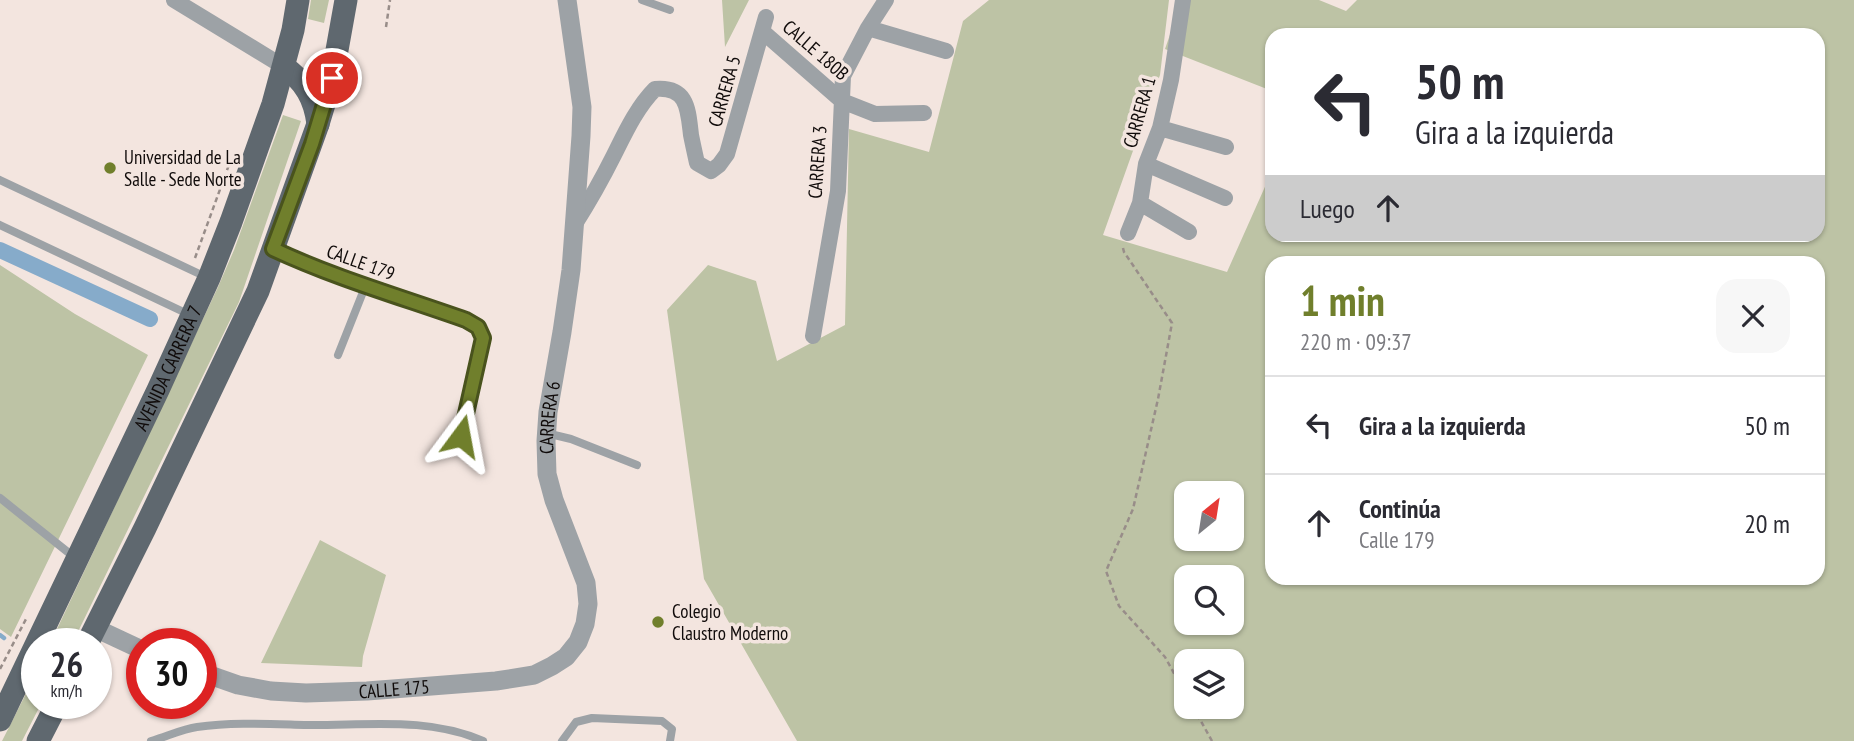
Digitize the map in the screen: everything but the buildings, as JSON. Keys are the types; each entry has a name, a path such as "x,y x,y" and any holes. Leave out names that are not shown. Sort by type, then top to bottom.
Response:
{"main road":[{"name":"AVENIDA CARRERA 7","path":"0,720 193,316 200,274 250,170 273,104 298,0"},
{"path":"95,628 140,540 257,291 318,124 332,78 346,0"},
{"path":"284,67 302,81 309,91 314,101 318,124"},
{"path":"41,740 50,719"}],"street":[{"path":"174,0 284,67"},
{"name":"CARRERA 6","path":"567,0 582,107 582,136 571,270 546,433 547,474 554,500 586,583 588,604 585,624 578,642"},
{"name":"CARRERA 3","path":"813,336 838,191 843,76 867,28 886,0"},
{"name":"CARRERA 1","path":"1128,233 1140,203 1146,164 1160,128 1171,80 1183,0"},
{"name":"CALLE 180B","path":"764,24 842,100 875,114 924,113"},
{"name":"CARRERA 5","path":"655,89 671,89 685,101 698,163 711,171 727,154 764,24"},
{"path":"867,28 946,51"},
{"name":"CARRERA 6","path":"574,226 625,134 647,97 655,89"},
{"path":"1160,128 1226,147"},
{"path":"1146,164 1224,198"},
{"path":"1140,203 1189,232"},
{"name":"CALLE 179","path":"273,249 365,287 478,327 483,338 461,436"},
{"name":"CALLE 175","path":"217,678 238,685 271,691 306,693 470,683 534,674 566,657 578,642"}],"lane":[{"path":"642,0 670,10"},
{"path":"0,180 200,274"},
{"path":"0,225 193,316"},
{"path":"338,355 365,287"},
{"path":"546,433 571,439 637,465"},
{"path":"0,498 77,559"},
{"path":"562,741 576,722 592,718 662,721 672,729 670,741"},
{"path":"151,741 195,727 256,723 383,724 440,728 468,734 483,741"}],"path":[{"path":"386,27 390,0"},
{"path":"200,274 232,158"},
{"path":"1128,233 1124,252 1171,323 1158,399 1133,509 1106,571 1119,606 1165,657 1174,673"},
{"path":"0,669 30,610"},
{"path":"1200,719 1212,741"}],"green space":[{"path":"311,0 329,0 324,23 308,19"},
{"path":"722,0 749,0 725,47"},
{"path":"989,0 1169,0 1160,75 1103,235 1227,272 1265,187 1265,242 1825,242 1825,28 1265,28 1265,88 1165,49 1182,0 1319,0 1346,11 1357,0 1854,0 1854,741 797,741 704,579 667,310 708,265 756,281 777,361 845,325 849,129 929,152 963,21"},
{"path":"283,115 301,121 239,302 80,628 58,628 218,287"},
{"path":"0,265 75,314 148,355 11,637 0,629"},
{"path":"320,540 386,575 362,667 261,663"},
{"path":"21,704 21,719 33,719 22,741 2,741"}],"waterway":[{"path":"0,250 150,319"},
{"path":"0,635 4,638"}],"place":[{"name":"Universidad de La Salle - Sede Norte","path":"110,168"},
{"name":"Colegio Claustro Moderno","path":"658,622"}],"route":[{"path":"332,78 312,144 273,249 365,287 466,320 478,327 483,338 461,436"}]}
